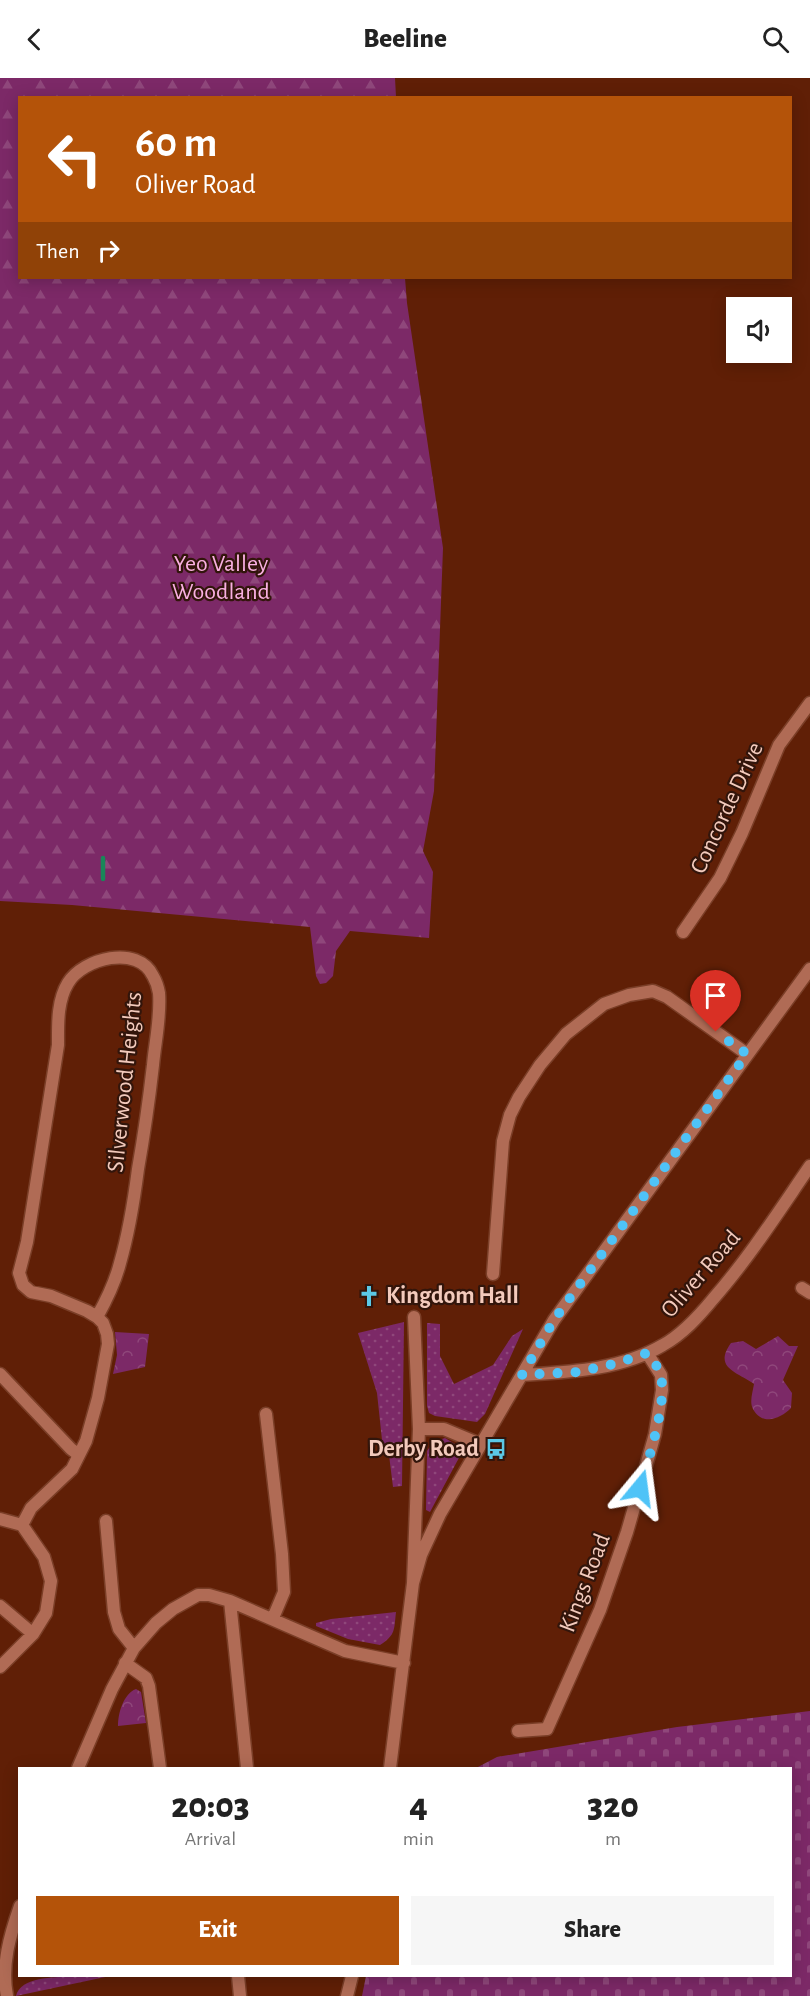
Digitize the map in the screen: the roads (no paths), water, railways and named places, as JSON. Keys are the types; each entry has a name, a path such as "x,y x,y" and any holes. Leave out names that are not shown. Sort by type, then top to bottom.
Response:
{"street":[{"name":"Concorde Drive","path":"683,932 720,878 742,833 779,745 810,703"},
{"name":"Silverwood Heights","path":"116,957 134,959 150,970 159,990 159,1005 150,1095 126,1244 111,1291 97,1317 60,1300 31,1292 23,1285 19,1273 27,1242 57,1055 59,1013 66,985 72,976 83,968 100,960 116,957"},
{"path":"413,1583 431,1531 554,1320 810,969"},
{"path":"493,1274 503,1142 510,1115 540,1065 578,1023 614,999 653,991 667,997 747,1054"},
{"name":"Oliver Road","path":"522,1375 578,1372 618,1363 665,1345 693,1323 735,1275 810,1166"},
{"path":"22,1525 31,1508 72,1469 86,1441 108,1351 107,1334 103,1323 97,1317"},
{"path":"390,1767 413,1583 419,1429 414,1317"},
{"name":"Kings Road","path":"518,1731 547,1729 600,1610 627,1532 655,1434 663,1390 661,1375 647,1353"},
{"path":"0,1374 79,1455"},
{"path":"266,1414 282,1554 284,1592 273,1618"},
{"path":"419,1429 444,1429 480,1444"},
{"path":"0,1519 22,1525 45,1557 51,1581 46,1613 33,1634 0,1667"},
{"path":"106,1521 114,1612 119,1629 134,1648"},
{"path":"78,1767 112,1689 134,1648 156,1623 190,1598 198,1595 209,1595 230,1601 345,1651 404,1664"},
{"path":"230,1601 247,1767"},
{"path":"0,1606 33,1634"},
{"path":"125,1663 146,1678 149,1686 160,1767"},
{"path":"7,1996 4,1975 18,1913"},
{"path":"238,1977 240,1996"},
{"path":"347,1996 352,1977"}],"waterway":[{"path":"103,858 103,879"}],"place":[{"name":"Kingdom Hall","path":"369,1296"},
{"name":"Derby Road","path":"496,1449"}],"park label":[{"name":"Yeo Valley Woodland","path":"221,578"}]}
